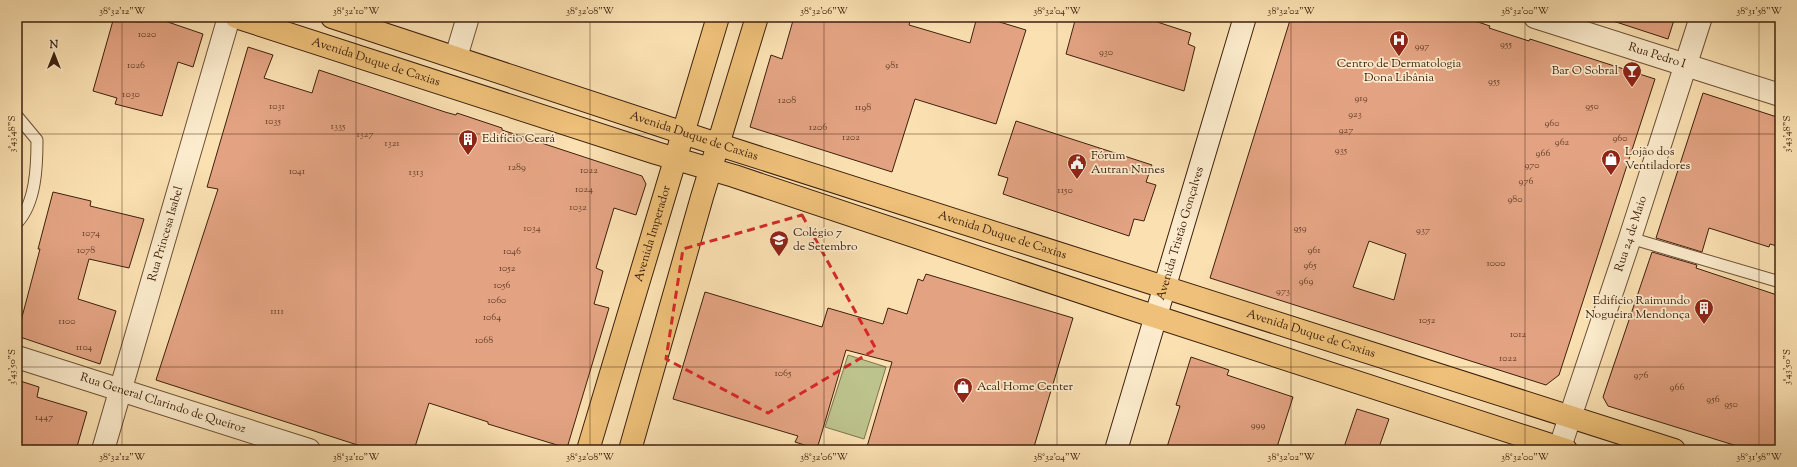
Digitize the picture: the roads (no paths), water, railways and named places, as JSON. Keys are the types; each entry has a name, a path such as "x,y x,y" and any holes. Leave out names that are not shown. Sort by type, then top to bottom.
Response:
{"main road":[{"name":"Avenida Duque de Caxias","path":"236,17 710,169 1561,449"},
{"name":"Avenida Duque de Caxias","path":"332,17 718,144 1674,450"},
{"name":"Avenida Imperador","path":"588,450 718,17"},
{"path":"630,450 710,169 757,17"}],"street":[{"name":"Rua Princesa Isabel","path":"103,450 229,17"},
{"path":"456,57 468,17"},
{"name":"Avenida Tristão Gonçalves","path":"1116,450 1245,17"},
{"name":"Rua Pedro I","path":"1535,17 1780,95"},
{"name":"Rua 24 de Maio","path":"1561,449 1570,416 1630,238 1701,17"},
{"name":"Rua General Clarindo de Queiroz","path":"17,357 309,450"}],"lane":[{"path":"17,116 36,140 33,184 27,209 17,223"},
{"path":"1630,238 1780,282"}],"place":[{"name":"Centro de Dermatologia Dona Libânia","path":"1399,57"},
{"name":"Bar O Sobral","path":"1632,88"},
{"name":"Edifício Ceará","path":"468,156"},
{"name":"Lojão dos Ventiladores","path":"1611,176"},
{"name":"Fórum Autran Nunes","path":"1077,180"},
{"name":"Colégio 7 de Setembro","path":"779,257"},
{"name":"Edifício Raimundo Nogueira Mendonça","path":"1704,325"},
{"name":"Acal Home Center","path":"963,404"}]}
